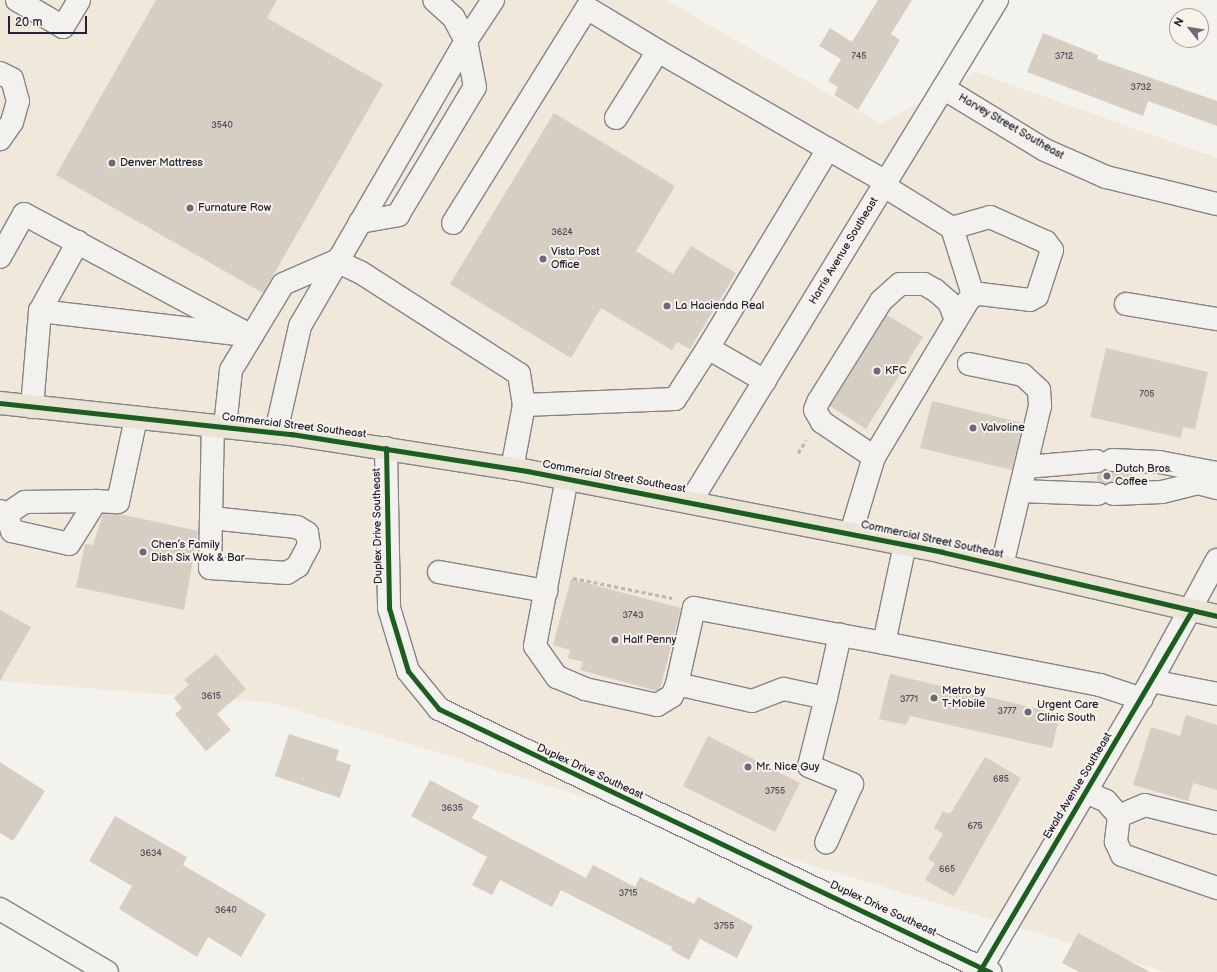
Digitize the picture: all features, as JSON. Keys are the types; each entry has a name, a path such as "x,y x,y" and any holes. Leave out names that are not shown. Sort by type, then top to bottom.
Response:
{"main road":[{"name":"Commercial Street Southeast","path":"0,403 276,432 386,448 567,478 905,544 1002,565 1217,616"}],"street":[{"path":"18,0 63,27 79,0"},
{"path":"360,222 398,215 475,87 466,41 453,17 434,0"},
{"path":"276,432 300,326 466,41 493,0"},
{"name":"Harris Avenue Southeast","path":"691,502 997,0"},
{"path":"453,223 580,4 658,51 828,149 952,228 973,295"},
{"path":"616,118 658,51"},
{"path":"0,73 12,79 18,101 12,122 0,139"},
{"name":"Harvey Street Southeast","path":"943,88 1045,150 1106,177 1217,204"},
{"path":"524,405 675,399 708,348 828,149"},
{"path":"0,257 24,214 252,336"},
{"path":"852,533 874,457 956,320 973,295 990,293 1030,300 1037,296 1052,250 1046,242 990,217 952,228"},
{"path":"32,407 40,311 78,242"},
{"path":"211,518 219,427 231,370 283,284 336,262 360,272 519,374 524,405 512,469"},
{"path":"874,457 822,422 815,410 818,402 881,301 900,284 924,284 935,290 949,302 956,320"},
{"path":"1126,304 1217,319"},
{"path":"40,311 252,336"},
{"path":"708,348 765,381"},
{"path":"969,364 1023,375 1039,390 1040,406 1002,565"},
{"path":"96,501 69,544 12,531 4,512 25,502 96,501 118,502 136,418"},
{"name":"Duplex Drive Southeast","path":"386,448 389,608 408,671 439,709 984,971"},
{"path":"1026,466 1104,460 1159,462 1217,473"},
{"path":"567,478 535,646 557,677 585,689 657,705 672,696 677,684 694,608 1100,685 1146,690 1217,694"},
{"path":"1020,491 1105,494 1162,492 1198,483 1217,488"},
{"path":"884,643 905,544"},
{"name":"Ewald Avenue Southeast","path":"984,971 1192,610 1217,560"},
{"path":"439,572 547,582"},
{"path":"826,843 852,784 809,766 840,635"},
{"path":"677,684 752,701 784,689 826,698"},
{"path":"1086,792 1106,801 1119,816 1118,853 1217,888"},
{"path":"1119,816 1145,805 1217,823"},
{"path":"0,909 107,972"}],"path":[{"path":"547,582 682,600 694,608"}],"shaded area":[{"path":"0,0 666,0 881,124 975,72 1217,158 1217,972 1166,972 273,703 0,681"}],"building":[{"path":"156,0 277,0 267,18 383,84 263,293 56,175"},
{"path":"878,0 912,0 891,34 900,40 858,110 834,95 838,87 828,81 841,59 819,46 830,28 852,42"},
{"path":"1043,33 1098,55 1097,59 1217,101 1217,126 1148,101 1143,116 1027,72"},
{"path":"554,113 675,186 636,251 673,274 691,246 736,273 690,349 677,342 672,350 601,308 571,358 450,284"},
{"path":"887,315 923,337 866,429 830,406"},
{"path":"1106,348 1208,372 1195,429 1183,427 1181,438 1090,417"},
{"path":"932,401 1023,423 1012,470 920,448"},
{"path":"1105,470 1132,473 1132,481 1106,484 1097,481 1097,474"},
{"path":"103,514 120,514 198,531 184,610 76,587 85,544 93,545"},
{"path":"571,579 681,608 660,689 657,691 580,670 583,662 568,658 570,650 553,645"},
{"path":"0,610 31,627 0,681"},
{"path":"216,654 246,689 217,714 231,730 206,751 175,714 182,708 174,698 189,685 184,680"},
{"path":"890,674 1060,714 1052,748 910,716 906,725 879,719"},
{"path":"1186,715 1217,725 1217,790 1193,783 1188,801 1133,785 1151,727 1180,736"},
{"path":"289,734 339,750 336,760 351,765 340,798 275,776"},
{"path":"708,736 800,783 775,832 683,786"},
{"path":"985,757 1021,778 954,896 925,880 935,863 928,859 943,834 934,828 943,811 950,814"},
{"path":"0,762 45,791 13,841 0,833"},
{"path":"430,780 479,806 472,818 586,878 593,865 635,887 640,877 694,904 698,897 753,926 737,958 700,939 689,960 671,950 672,947 561,890 552,907 500,880 492,895 472,885 487,857 411,816"},
{"path":"115,816 187,857 183,865 266,914 241,957 208,937 197,957 119,909 132,886 89,861"},
{"path":"1078,933 1150,972 1079,972 1062,963"}],"cycle path":[{"path":"0,403 291,434 527,471 942,552 1217,616"},
{"path":"386,448 389,608 408,671 439,709 990,972"},
{"path":"979,972 1192,610"}],"place":[{"name":"Denver Mattress","path":"112,163"},
{"name":"Furnature Row","path":"190,208"},
{"name":"Vista Post Office","path":"543,259"},
{"name":"La Hacienda Real","path":"667,306"},
{"name":"KFC","path":"877,371"},
{"name":"Valvoline","path":"973,428"},
{"name":"Dutch Bros. Coffee","path":"1107,476"},
{"name":"Chen’s Family Dish Six Wok & Bar","path":"143,552"},
{"name":"Half Penny","path":"615,640"},
{"name":"Metro by T-Mobile","path":"934,698"},
{"name":"Urgent Care Clinic South","path":"1028,712"},
{"name":"Mr. Nice Guy","path":"748,767"}]}
